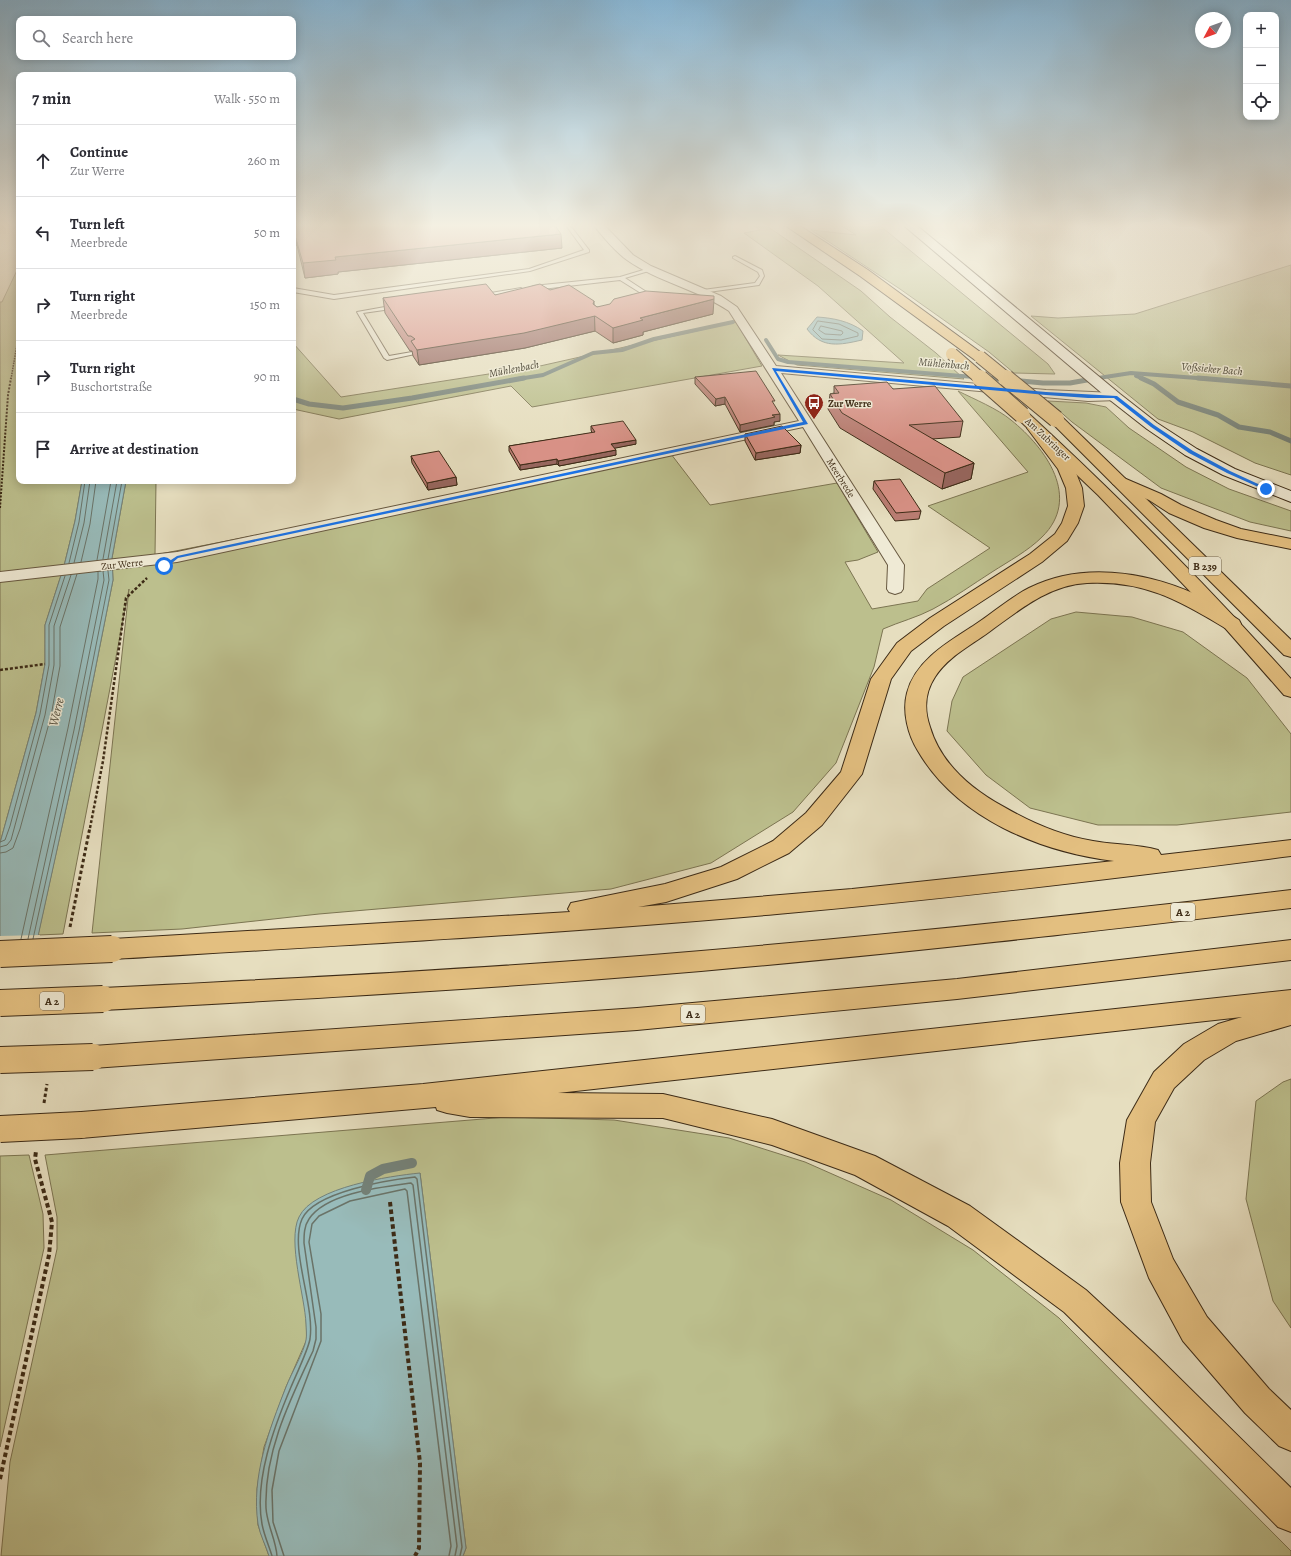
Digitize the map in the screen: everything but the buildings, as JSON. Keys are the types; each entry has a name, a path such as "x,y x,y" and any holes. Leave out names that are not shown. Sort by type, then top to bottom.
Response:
{"highway":[{"name":"Am Zubringer","path":"877,297 921,330"},
{"name":"Am Zubringer","path":"897,297 980,357 1056,420 1291,651"},
{"name":"Am Zubringer","path":"939,345 952,354 1029,422 1104,492 1232,624 1291,691"},
{"path":"513,925 597,905 666,893 729,873 781,847 814,819 851,774 881,679 904,647 937,622 1036,558 1061,538 1070,523 1076,506 1074,488 1066,468 1029,422"},
{"path":"1119,481 1175,509 1210,524 1237,533 1291,544"},
{"path":"1187,861 1111,852 1063,843 1006,819 968,796 938,766 919,734 915,708 920,684 931,667 952,649 1026,597 1053,584 1081,578 1114,579 1146,584 1182,595 1232,624"},
{"path":"0,954 112,949 513,925 706,911 947,889 1291,848"},
{"name":"A 2","path":"0,1003 302,989 701,961 1076,925 1291,899"},
{"name":"A 2","path":"0,1060 93,1057 637,1019 957,989 1291,950"},
{"path":"0,1129 81,1125 423,1096 1291,1001"},
{"path":"1291,1014 1228,1032 1194,1052 1164,1080 1141,1120 1135,1163 1136,1202 1160,1267 1195,1329 1257,1401 1291,1434"},
{"path":"423,1096 470,1105 663,1106 772,1132 865,1166 959,1216 1075,1302 1143,1366 1291,1514"}],"main road":[{"path":"995,297 1152,426 1191,452 1229,472 1266,489 1291,497"}],"street":[{"name":"Meerbrede","path":"715,297 733,309 773,369 896,565 895,589"},
{"path":"773,369 1046,394 1115,397"},
{"name":"Zur Werre","path":"0,577 144,562 177,557 806,423"}],"lane":[{"path":"635,300 647,297"},
{"path":"399,307 360,312 387,358 412,354"}],"path":[{"path":"0,508 8,395 16,350"},
{"path":"69,932 103,761 126,598 141,582 177,557"},
{"path":"0,670 45,664"},
{"path":"0,1479 49,1255 52,1222 35,1159"},
{"path":"390,1202 420,1463 419,1548 415,1556"}],"green space":[{"path":"5,297 16,297 16,484 81,484 75,521 64,566 45,625 45,664 36,713 0,843 0,302 2,302"},
{"path":"830,297 867,297 890,317 936,353 964,379 797,365 778,355 904,363"},
{"path":"911,297 966,297 1048,364 1055,374 1014,373 989,352"},
{"path":"1190,297 1291,297 1291,475 1255,463 1193,432 1158,419 1031,316 1058,318 1135,314"},
{"path":"736,322 762,366 532,407 511,386 339,419 296,410 296,346 341,397 540,366"},
{"path":"958,391 986,404 1006,416 1024,431 1047,459 1055,474 1059,490 1059,506 1054,522 1042,537 1031,547 956,596 927,612 883,629 874,667 836,763 793,812 711,863 611,889 319,914 182,929 92,933 129,589 63,934 38,935 83,731 113,580 112,558 125,484 156,484 155,555 671,454 710,505 837,483 878,552 858,560 845,562 872,609 918,601 927,589 990,548 928,506 1028,472"},
{"path":"1048,401 1086,403 1106,407 1129,428 1186,467 1229,489 1291,511 1291,531 1250,522 1161,488 1072,422"},
{"path":"1076,612 1132,617 1183,632 1247,678 1291,734 1291,812 1177,825 1098,825 1030,808 986,775 947,731 952,701 963,677 1051,619"},
{"path":"1291,1079 1291,1328 1273,1301 1246,1199 1256,1101 1283,1082"},
{"path":"507,1117 614,1120 729,1138 805,1162 891,1200 973,1250 1059,1318 1291,1551 1291,1556 463,1556 466,1548 420,1173 306,1316 307,1339 286,1387 264,1447 257,1489 258,1525 269,1556 1,1556 10,1462 57,1249 57,1217 45,1155"},
{"path":"29,1155 43,1214 44,1248 0,1447 0,1156"}],"water":[{"path":"817,317 847,322 863,331 862,340 832,344 819,340 807,329"},
{"name":"Werre","path":"81,484 125,484 112,558 113,580 83,731 0,1110 0,843 36,713 45,664 45,625 64,566 75,521"},
{"path":"420,1173 466,1548 463,1556 269,1556 258,1524 256,1506 257,1489 259,1471 273,1420 305,1345 305,1313 295,1240 296,1227 299,1217 307,1207 320,1198 336,1191 372,1180"}],"pier":[{"path":"40,935 2,1110 0,1112 0,936"}],"waterway":[{"name":"Mühlenbach","path":"522,378 543,375 593,353 622,350 654,339 733,322"},
{"name":"Mühlenbach","path":"766,340 778,359 788,362 991,378"},
{"name":"Voßsieker Bach","path":"1095,379 1131,373 1207,379"},
{"name":"Voßsieker Bach","path":"1136,376 1144,379"},
{"name":"Mühlenbach","path":"296,400 309,404 343,408 412,398 522,378"},
{"name":"Mühlenbach","path":"991,378 999,379"},
{"name":"Mühlenbach","path":"991,378 1043,383 1070,383 1095,379"},
{"path":"1141,378 1154,384 1178,402 1218,415 1239,427 1270,432 1291,441"},
{"name":"Voßsieker Bach","path":"1198,378 1207,379"},
{"name":"Voßsieker Bach","path":"1207,379 1291,386"},
{"path":"366,1190 370,1176 383,1169 412,1163"}],"place":[{"name":"Zur Werre","path":"814,420"}],"route":[{"path":"164,566 177,557 806,423 773,369 1046,394 1115,397 1152,426 1191,452 1266,489"}]}
